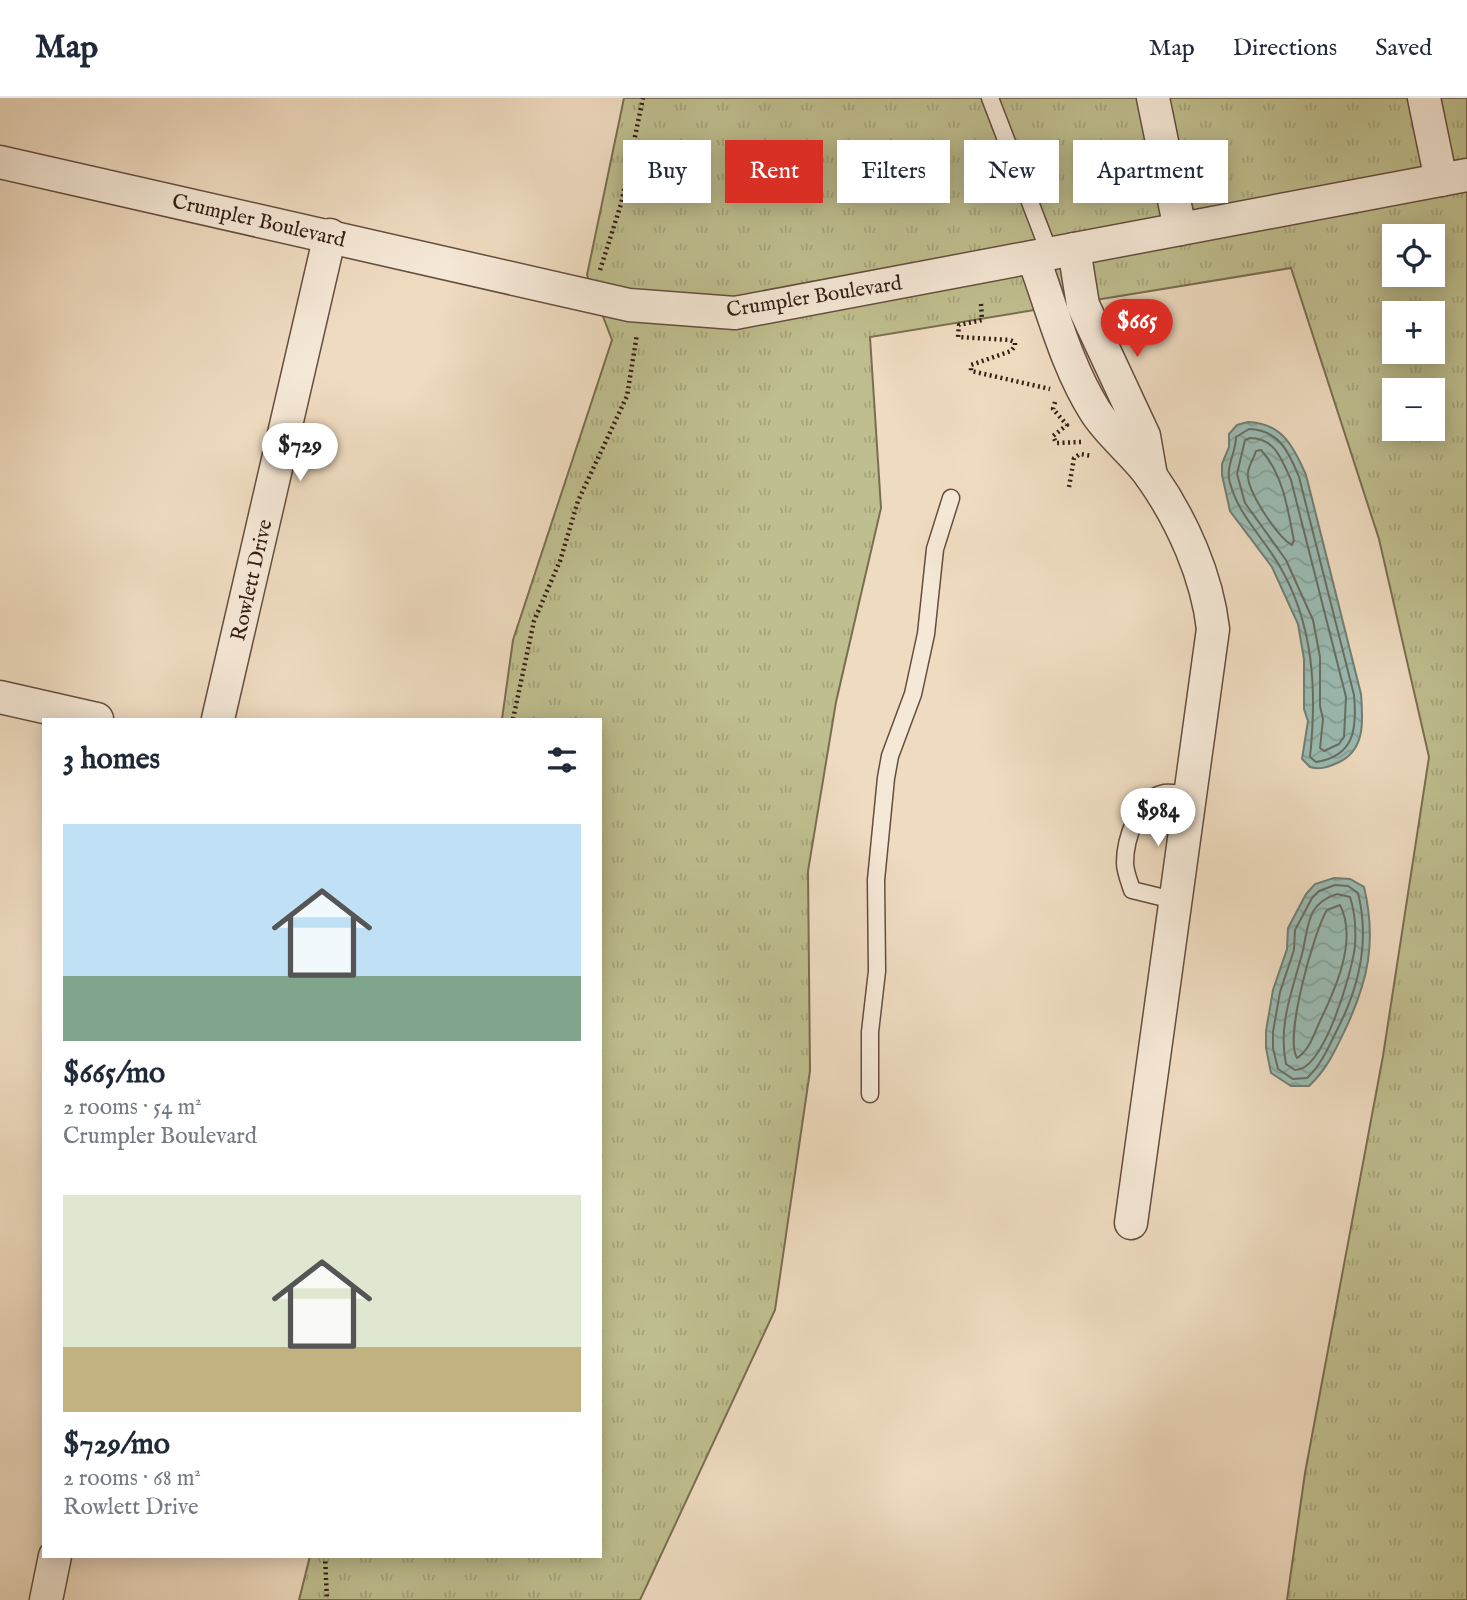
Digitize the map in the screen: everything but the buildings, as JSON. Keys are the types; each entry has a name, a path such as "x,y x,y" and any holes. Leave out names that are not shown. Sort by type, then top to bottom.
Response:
{"street":[{"path":"1153,98 1180,229"},
{"path":"1424,98 1454,178"},
{"name":"Crumpler Boulevard","path":"0,162 629,305 734,313 1454,178"},
{"name":"Rowlett Drive","path":"218,718 330,235"},
{"path":"1052,253 1083,304 1144,436 1151,476"},
{"path":"1052,253 1081,386 1097,414 1151,476 1189,545 1209,594 1213,629 1131,1223"},
{"path":"0,697 93,718"},
{"path":"46,1600 55,1558"}],"lane":[{"path":"990,98 1052,253"},
{"path":"870,1094 870,1032 877,971 876,880 886,778 890,756 914,694 926,634 935,549 951,498"},
{"path":"1177,901 1132,890 1124,866 1127,843 1131,829 1147,802 1163,793 1192,795"}],"path":[{"path":"597,281 621,204 643,98"},
{"path":"981,304 982,320 958,325 958,337 1010,340 1015,342 1015,346 1011,351 978,361 971,365 971,371 1052,389 1053,409 1067,425 1053,436 1056,443 1071,440 1093,444"},
{"path":"513,718 534,621 560,561 578,500 627,396 638,334"},
{"path":"1069,487 1074,458 1080,454 1096,457 1102,453"},
{"path":"326,1558 327,1600"}],"green space":[{"path":"624,98 1467,98 1467,1600 1287,1600 1305,1473 1383,1056 1429,757 1379,539 1291,268 870,337 881,508 836,702 808,871 810,1071 775,1310 640,1600 299,1600 310,1558 602,1558 602,718 502,718 513,640 612,340 587,275"}],"water":[{"path":"1248,422 1270,427 1285,438 1306,475 1361,694 1362,724 1358,743 1346,758 1324,768 1310,767 1302,759 1308,721 1304,709 1304,659 1298,624 1272,567 1230,511 1222,475 1222,464 1229,447 1229,434 1237,425"},
{"path":"1334,878 1350,879 1364,887 1370,926 1368,961 1352,1014 1329,1061 1309,1086 1291,1086 1271,1073 1266,1048 1273,990 1287,949 1288,928 1306,894 1315,884"}]}
